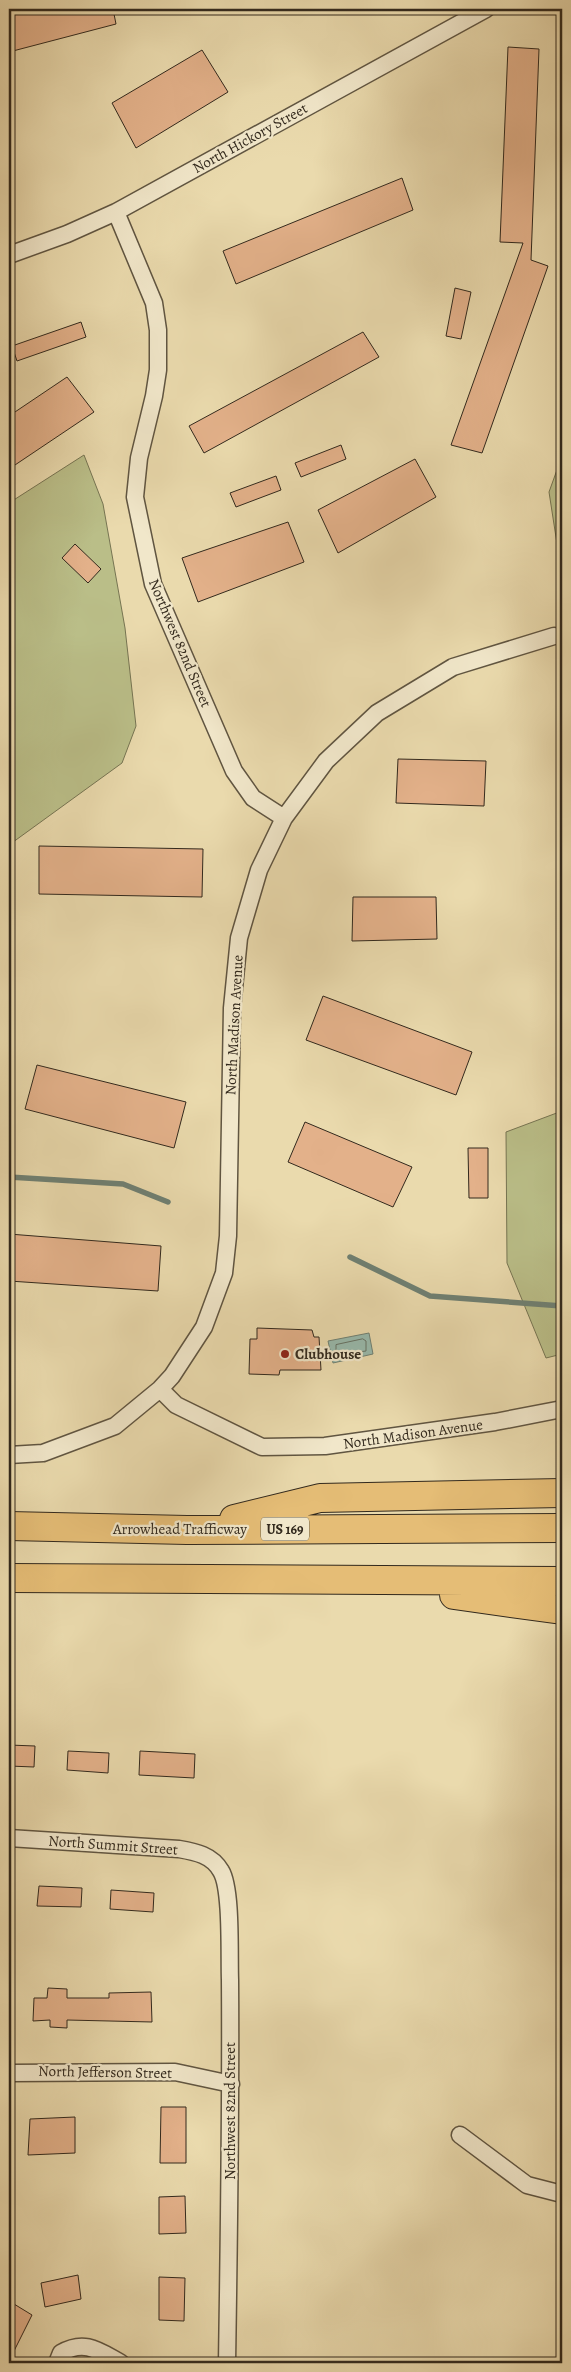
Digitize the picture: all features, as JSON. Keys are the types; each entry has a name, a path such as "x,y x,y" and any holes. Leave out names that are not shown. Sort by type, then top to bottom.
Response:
{"highway":[{"path":"187,1530 320,1498 562,1493"},
{"name":"Arrowhead Trafficway","path":"9,1526 187,1530 562,1528"},
{"path":"9,1578 562,1581"},
{"path":"349,1581 562,1610"}],"street":[{"name":"North Hickory Street","path":"9,254 67,234 116,212 486,9"},
{"name":"Northwest 82nd Street","path":"116,212 154,303 158,330 158,370 154,396 139,458 135,497 153,584 234,771 253,798 284,818"},
{"name":"North Madison Avenue","path":"9,1455 43,1452 115,1426 160,1390 172,1376 204,1327 224,1273 228,1236 232,1008 239,938 259,870 284,818 326,761 378,713 453,667 554,636"},
{"name":"North Madison Avenue","path":"160,1390 176,1405 262,1447 325,1446 495,1422 562,1409"},
{"name":"North Summit Street","path":"9,1838 179,1849 200,1853 214,1861"},
{"name":"Northwest 82nd Street","path":"214,1861 222,1872 226,1891 231,2084 227,2363"},
{"name":"North Jefferson Street","path":"9,2073 175,2072 231,2084"},
{"path":"460,2135 527,2185 562,2194"},
{"path":"58,2363 61,2353 74,2346 93,2348 121,2363"}],"green space":[{"path":"84,455 103,504 125,628 136,726 122,763 9,845 9,503"},
{"path":"562,456 562,576 549,492"},
{"path":"562,1111 562,1354 546,1358 507,1263 506,1132"}],"water":[{"path":"369,1333 373,1354 333,1363 328,1341"}],"building":[{"path":"39,9 113,9 116,24 9,52 9,16"},
{"path":"508,47 539,49 531,260 548,266 482,453 451,445 523,243 500,242"},
{"path":"202,50 228,92 136,148 112,103"},
{"path":"402,178 413,210 236,284 223,251"},
{"path":"455,288 471,292 461,339 446,336"},
{"path":"81,322 86,337 17,361 12,346"},
{"path":"363,332 379,357 204,453 189,426"},
{"path":"67,377 94,412 9,469 9,416"},
{"path":"341,445 346,459 301,477 295,463"},
{"path":"415,459 436,497 338,553 318,510"},
{"path":"276,476 281,490 236,507 230,493"},
{"path":"288,522 304,562 198,602 182,558"},
{"path":"75,544 101,569 88,583 62,558"},
{"path":"398,759 486,761 484,806 396,803"},
{"path":"39,846 203,849 202,897 39,894"},
{"path":"353,897 436,897 437,939 352,941"},
{"path":"323,996 472,1052 456,1095 306,1040"},
{"path":"37,1065 186,1102 174,1148 25,1109"},
{"path":"305,1122 412,1167 393,1207 288,1162"},
{"path":"468,1148 488,1148 488,1198 469,1198"},
{"path":"9,1234 161,1246 158,1291 9,1281"},
{"name":"Clubhouse","path":"257,1328 312,1330 314,1337 319,1337 321,1370 280,1370 279,1375 249,1374 250,1339 257,1339"},
{"path":"9,1745 35,1746 34,1767 9,1766"},
{"path":"68,1751 109,1753 108,1773 67,1770"},
{"path":"140,1751 195,1754 194,1778 139,1775"},
{"path":"39,1886 82,1888 81,1907 37,1906"},
{"path":"111,1890 154,1893 153,1912 110,1909"},
{"path":"48,1988 67,1989 67,1998 109,1998 109,1993 151,1992 152,2022 67,2020 67,2028 50,2027 50,2020 33,2021 34,1998 47,1998"},
{"path":"161,2107 186,2107 186,2163 160,2163"},
{"path":"75,2117 75,2153 28,2155 30,2119"},
{"path":"185,2196 186,2233 159,2234 159,2197"},
{"path":"78,2275 81,2299 45,2307 41,2283"},
{"path":"159,2277 185,2278 184,2321 159,2320"},
{"path":"14,2304 32,2315 9,2361 9,2313"}],"waterway":[{"path":"9,1177 123,1184 168,1202"},
{"path":"350,1257 430,1296 562,1306"}],"place":[{"name":"Clubhouse","path":"285,1354"}]}
